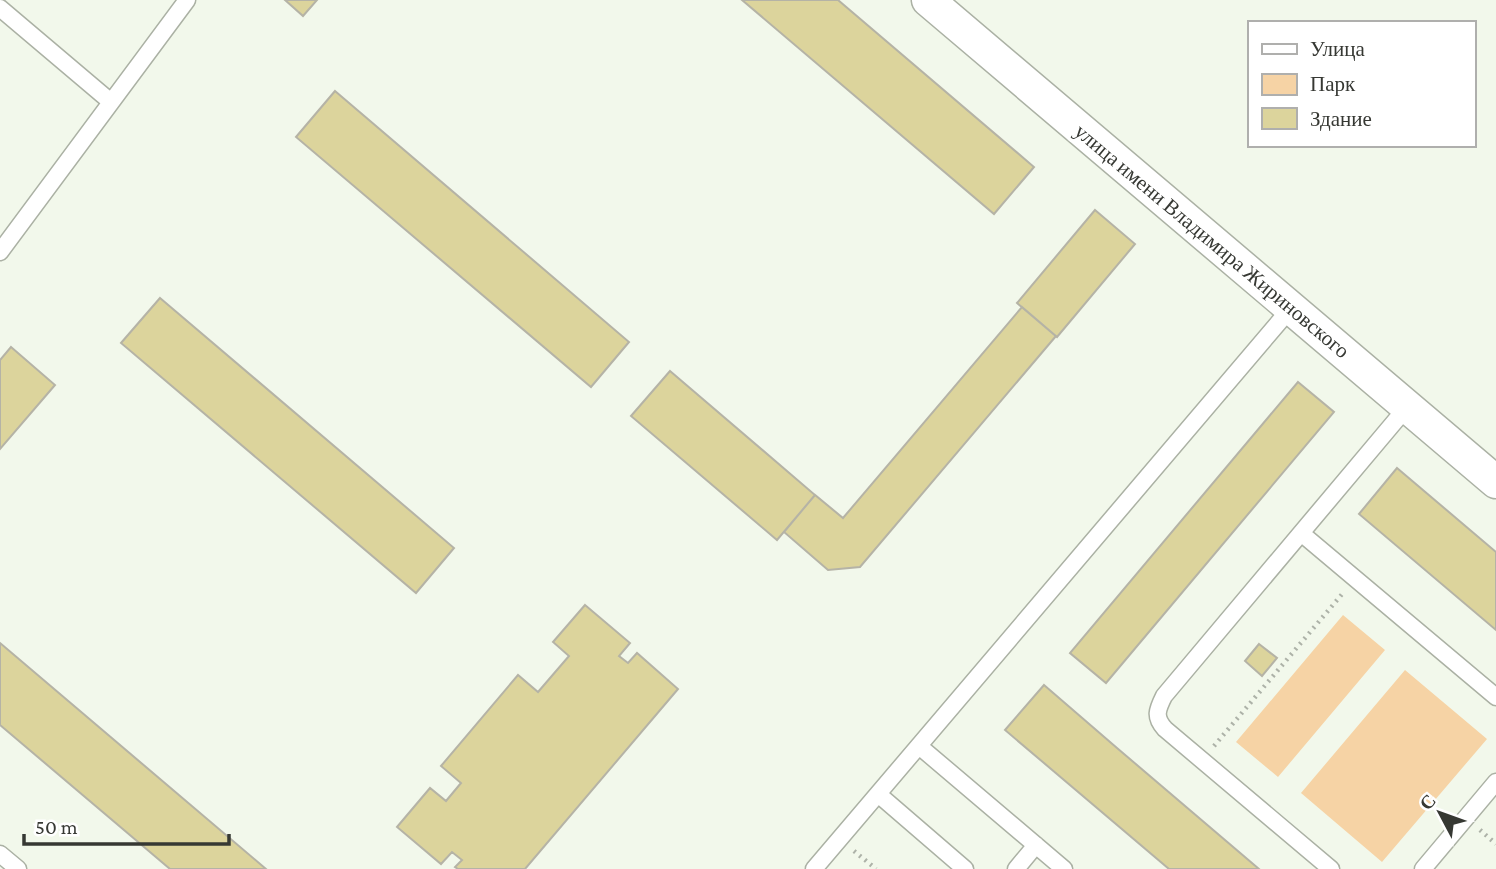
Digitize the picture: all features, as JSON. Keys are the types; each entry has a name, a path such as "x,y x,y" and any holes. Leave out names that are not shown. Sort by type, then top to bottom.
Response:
{"street":[{"name":"улица имени Владимира Жириновского","path":"928,0 1496,482"}],"lane":[{"path":"0,252 187,0"},
{"path":"0,8 111,102"},
{"path":"814,869 1291,308"},
{"path":"1331,869 1165,729 1158,721 1157,710 1164,696 1407,407"},
{"path":"1301,533 1496,696"},
{"path":"919,746 1064,869"},
{"path":"1423,869 1496,782"},
{"path":"878,794 965,869"},
{"path":"1016,869 1036,845"},
{"path":"0,854 18,869"}],"path":[{"path":"1202,760 1356,578"}],"green space":[{"path":"1343,615 1385,650 1278,777 1236,742"},
{"path":"1405,670 1487,739 1382,862 1301,793"}],"building":[{"path":"285,0 317,0 303,16"},
{"path":"742,0 838,0 1034,167 994,214"},
{"path":"335,91 629,342 591,387 296,137"},
{"path":"1095,210 1135,244 1057,337 1017,303"},
{"path":"160,298 454,548 416,593 121,343"},
{"path":"1022,307 1056,336 860,567 828,570 784,532 815,495 843,518"},
{"path":"11,347 55,385 0,449 0,360"},
{"path":"670,371 815,495 777,540 631,416"},
{"path":"1298,382 1334,412 1106,683 1070,653"},
{"path":"1397,468 1496,552 1496,630 1359,514"},
{"path":"585,605 630,643 619,656 628,663 637,653 678,689 525,869 458,869 455,867 462,860 452,852 441,864 397,827 430,788 446,801 461,783 441,766 518,675 538,692 569,656 553,642"},
{"path":"0,643 266,869 170,869 0,725"},
{"path":"1259,644 1277,658 1262,676 1245,661"},
{"path":"1044,685 1259,869 1169,869 1005,730"}]}
